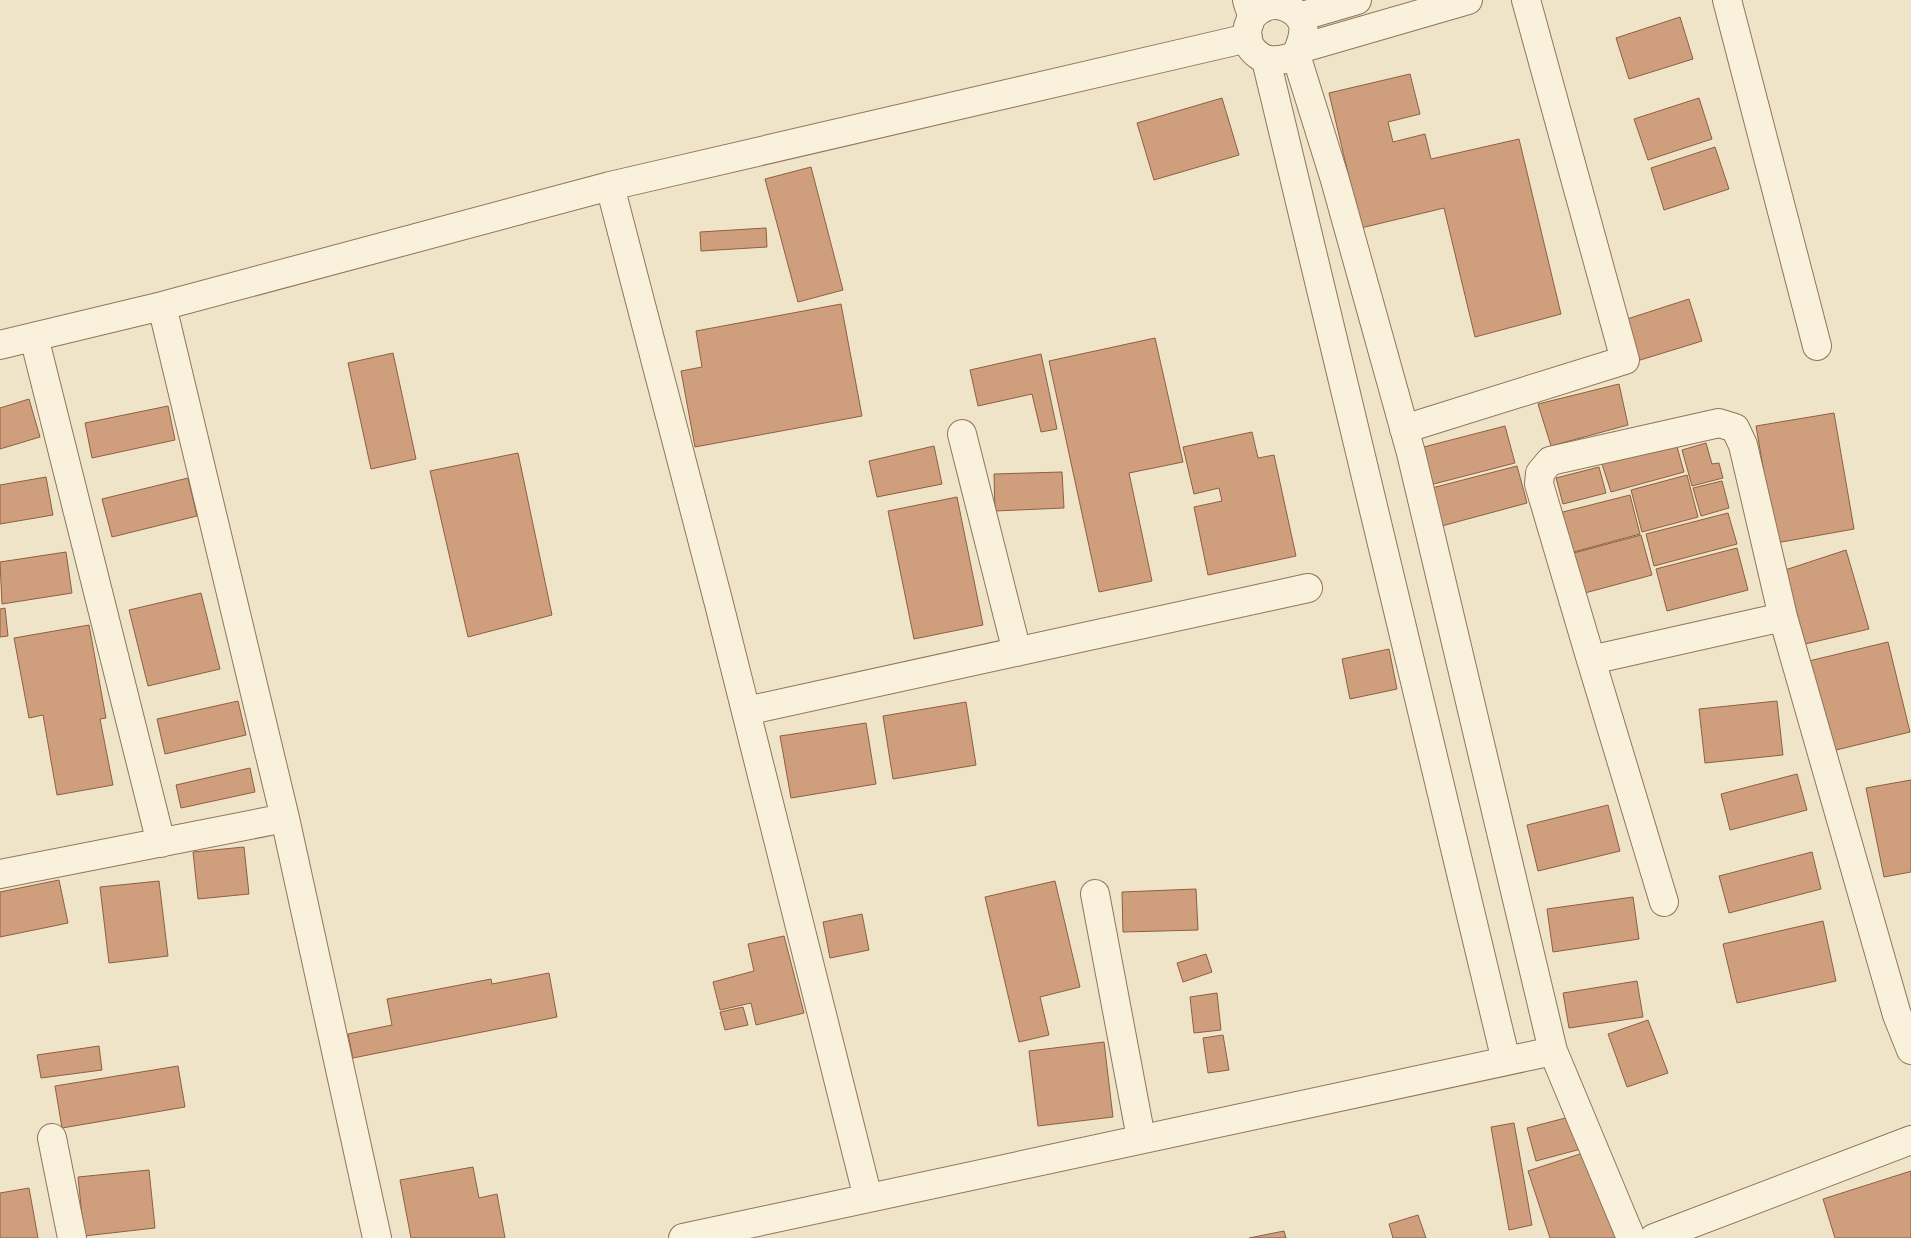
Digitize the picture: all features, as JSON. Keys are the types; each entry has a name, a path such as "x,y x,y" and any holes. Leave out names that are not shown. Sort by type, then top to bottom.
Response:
{"street":[{"path":"0,345 162,306 1249,18 1268,6 1289,8 1357,0"},
{"path":"1249,18 1249,47 1254,53 1266,60 1283,60 1298,52 1468,0"},
{"path":"1404,429 1625,360 1526,0"},
{"path":"1727,0 1817,346"},
{"path":"1289,8 1303,25 1303,35 1298,52 1404,429 1554,1051 1631,1238"},
{"path":"1266,60 1506,1061"},
{"path":"610,186 746,711 868,1198"},
{"path":"162,306 285,818 377,1238"},
{"path":"34,337 161,843"},
{"path":"1664,902 1539,484 1540,473 1550,460 1719,423 1735,428 1743,445 1783,618 1904,1013 1911,1050"},
{"path":"962,434 1017,652"},
{"path":"746,711 1308,588"},
{"path":"1591,660 1783,618"},
{"path":"0,874 285,818"},
{"path":"1095,894 1141,1138"},
{"path":"683,1238 1141,1138 1554,1051"},
{"path":"52,1138 72,1238"},
{"path":"1654,1238 1911,1140"}],"building":[{"path":"1680,17 1693,59 1629,79 1616,38"},
{"path":"1410,74 1420,114 1388,122 1393,142 1425,134 1431,159 1519,139 1561,314 1475,337 1444,208 1361,228 1329,93"},
{"path":"1222,98 1239,155 1154,180 1137,123"},
{"path":"1699,98 1712,139 1648,160 1634,119"},
{"path":"1715,147 1729,189 1664,210 1651,168"},
{"path":"811,167 843,290 798,302 765,179"},
{"path":"766,228 767,247 701,251 700,232"},
{"path":"1689,299 1702,341 1637,361 1624,320"},
{"path":"841,304 862,416 695,447 681,371 702,367 696,331"},
{"path":"1155,338 1183,462 1129,473 1152,581 1099,592 1049,361"},
{"path":"393,353 416,459 371,469 348,363"},
{"path":"1041,354 1057,429 1041,432 1032,394 978,406 970,370"},
{"path":"1619,384 1628,425 1551,446 1538,404"},
{"path":"29,399 40,437 0,449 0,408"},
{"path":"168,406 175,440 92,458 85,423"},
{"path":"1834,413 1854,529 1776,543 1756,426"},
{"path":"1505,426 1515,463 1426,486 1416,449"},
{"path":"1252,432 1258,458 1274,455 1296,556 1208,575 1194,507 1222,501 1219,488 1194,494 1183,447"},
{"path":"1676,443 1684,472 1611,492 1601,461"},
{"path":"1706,443 1712,464 1719,463 1723,478 1692,486 1682,450"},
{"path":"934,446 942,484 877,497 869,461"},
{"path":"518,453 552,615 468,637 430,471"},
{"path":"1517,466 1527,503 1438,527 1428,489"},
{"path":"1599,467 1606,493 1563,504 1556,478"},
{"path":"1062,472 1064,508 995,511 994,474"},
{"path":"1687,475 1698,517 1642,532 1631,490"},
{"path":"46,477 53,515 0,524 0,485"},
{"path":"188,478 197,516 112,537 102,499"},
{"path":"1722,481 1729,508 1701,516 1693,488"},
{"path":"1630,495 1640,534 1570,553 1559,513"},
{"path":"957,497 983,625 914,639 888,511"},
{"path":"1728,513 1737,544 1654,566 1646,534"},
{"path":"1641,535 1652,575 1581,594 1570,554"},
{"path":"1737,548 1748,590 1667,611 1656,569"},
{"path":"1846,550 1869,629 1801,645 1782,571"},
{"path":"66,552 72,593 2,604 0,562"},
{"path":"201,593 220,669 148,686 129,610"},
{"path":"5,608 8,636 0,637 0,609"},
{"path":"89,625 106,718 100,719 113,785 57,795 43,715 29,718 14,638"},
{"path":"1888,642 1910,732 1832,751 1809,661"},
{"path":"1389,649 1397,689 1350,699 1342,659"},
{"path":"238,701 246,735 165,754 157,719"},
{"path":"1777,701 1783,755 1705,763 1699,709"},
{"path":"966,702 976,765 893,779 883,716"},
{"path":"866,723 876,784 791,798 780,736"},
{"path":"250,768 255,792 181,808 176,785"},
{"path":"1797,774 1807,810 1730,830 1721,794"},
{"path":"1911,780 1911,872 1884,877 1866,788"},
{"path":"1608,805 1620,851 1538,871 1527,825"},
{"path":"244,847 249,894 198,899 193,852"},
{"path":"1812,852 1821,889 1729,913 1719,876"},
{"path":"59,880 68,923 0,937 0,892"},
{"path":"159,881 168,956 109,963 100,887"},
{"path":"1055,881 1080,987 1040,997 1049,1035 1019,1042 985,897"},
{"path":"1196,889 1198,930 1123,932 1122,892"},
{"path":"1633,897 1639,939 1553,952 1547,909"},
{"path":"862,914 869,950 830,958 823,922"},
{"path":"1823,921 1836,981 1737,1003 1723,944"},
{"path":"784,936 804,1013 756,1025 751,1003 720,1010 713,982 754,971 748,944"},
{"path":"1206,954 1212,972 1183,982 1177,963"},
{"path":"549,973 557,1017 353,1058 348,1034 392,1025 387,999 491,979 492,984"},
{"path":"1637,981 1643,1017 1569,1028 1563,993"},
{"path":"1217,993 1221,1030 1194,1033 1190,997"},
{"path":"743,1007 748,1025 725,1030 720,1012"},
{"path":"1648,1020 1668,1073 1627,1087 1608,1034"},
{"path":"1223,1035 1229,1070 1208,1073 1203,1038"},
{"path":"1104,1042 1113,1117 1038,1126 1029,1051"},
{"path":"99,1046 102,1070 41,1078 37,1055"},
{"path":"178,1066 185,1107 62,1128 55,1086"},
{"path":"1573,1116 1581,1149 1536,1161 1527,1128"},
{"path":"1514,1123 1532,1225 1509,1230 1491,1127"},
{"path":"1589,1151 1618,1238 1550,1238 1528,1171"},
{"path":"473,1167 479,1198 497,1194 505,1238 411,1238 400,1180"},
{"path":"149,1170 155,1228 84,1236 78,1177"},
{"path":"1911,1171 1911,1238 1835,1238 1823,1199"},
{"path":"29,1188 38,1238 0,1238 0,1193"},
{"path":"1418,1215 1426,1238 1393,1238 1389,1224"},
{"path":"1284,1231 1286,1238 1249,1238"}]}
